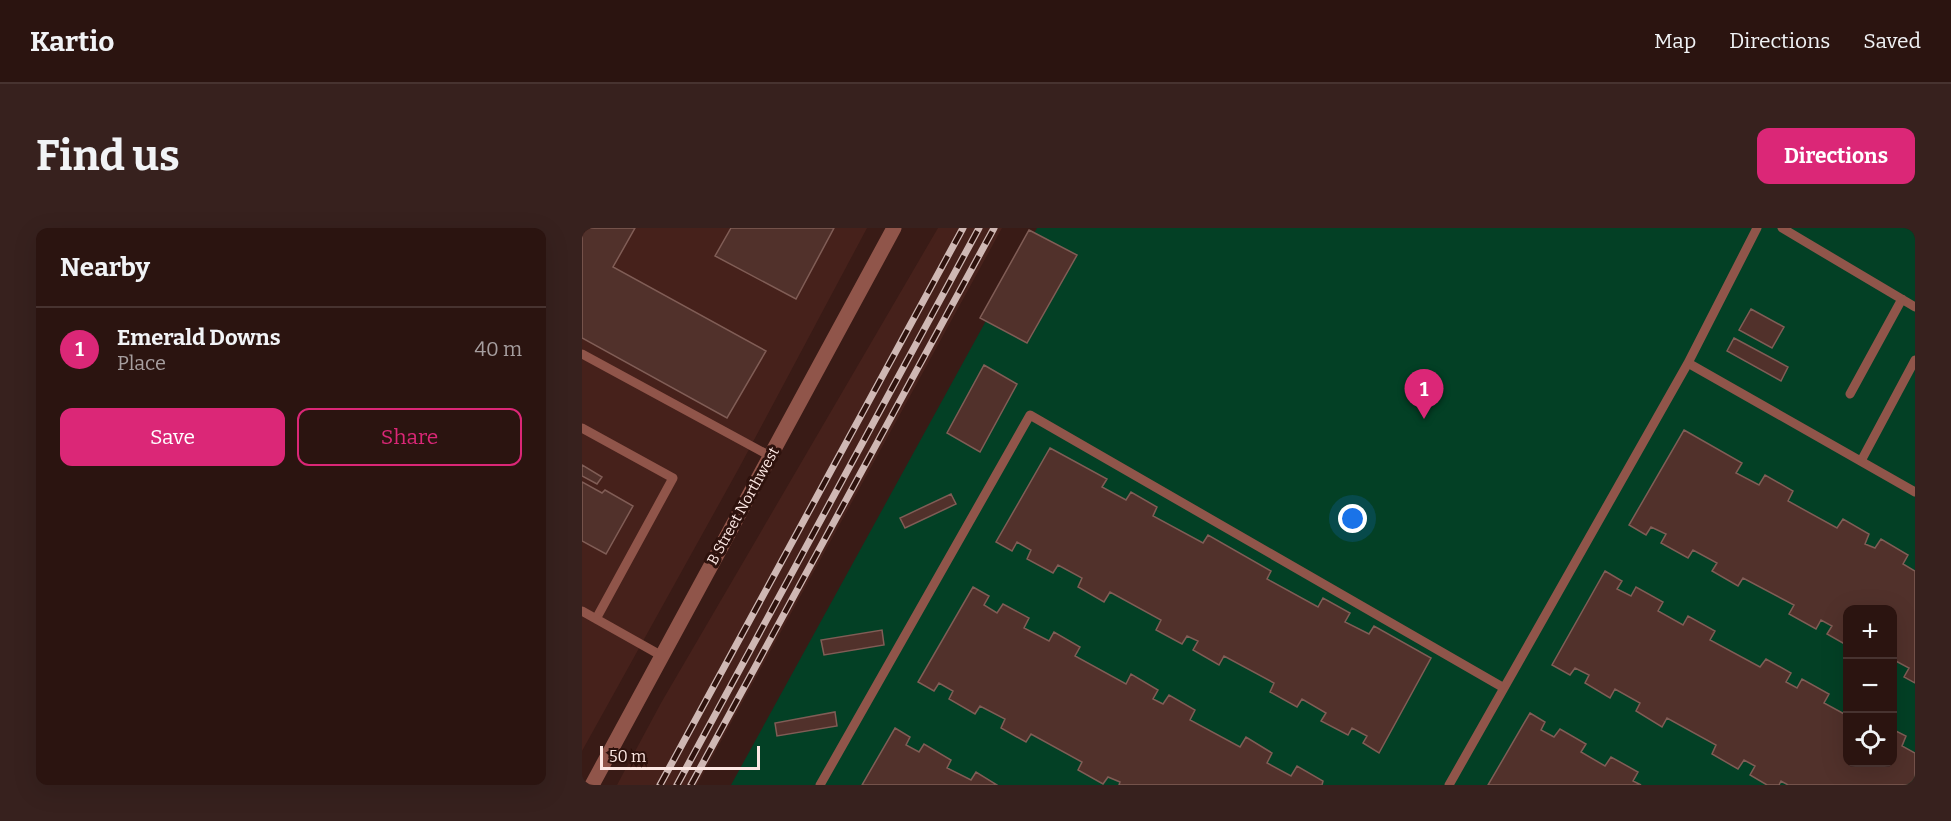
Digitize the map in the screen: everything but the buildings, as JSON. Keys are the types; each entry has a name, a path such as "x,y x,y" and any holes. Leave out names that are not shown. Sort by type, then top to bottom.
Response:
{"street":[{"name":"B Street Northwest","path":"592,785 894,228"}],"lane":[{"path":"1449,785 1688,363 1757,228"},
{"path":"1782,228 1915,307"},
{"path":"1850,394 1902,299"},
{"path":"582,354 770,456"},
{"path":"1861,461 1915,360"},
{"path":"1688,363 1915,492"},
{"path":"820,785 1030,415 1504,688"},
{"path":"582,428 673,478 596,619"},
{"path":"582,611 662,656"},
{"path":"582,779 592,785"}],"shaded area":[{"path":"582,228 867,228 739,468 582,751"},
{"path":"938,228 1002,228 697,785 617,785 661,703"}],"green space":[{"path":"1037,228 1915,228 1915,785 731,785"}],"railway":[{"path":"660,785 963,228"},
{"path":"677,785 979,228"},
{"path":"691,785 994,228"}],"place":[{"name":"Emerald Downs","path":"1424,419"}]}
